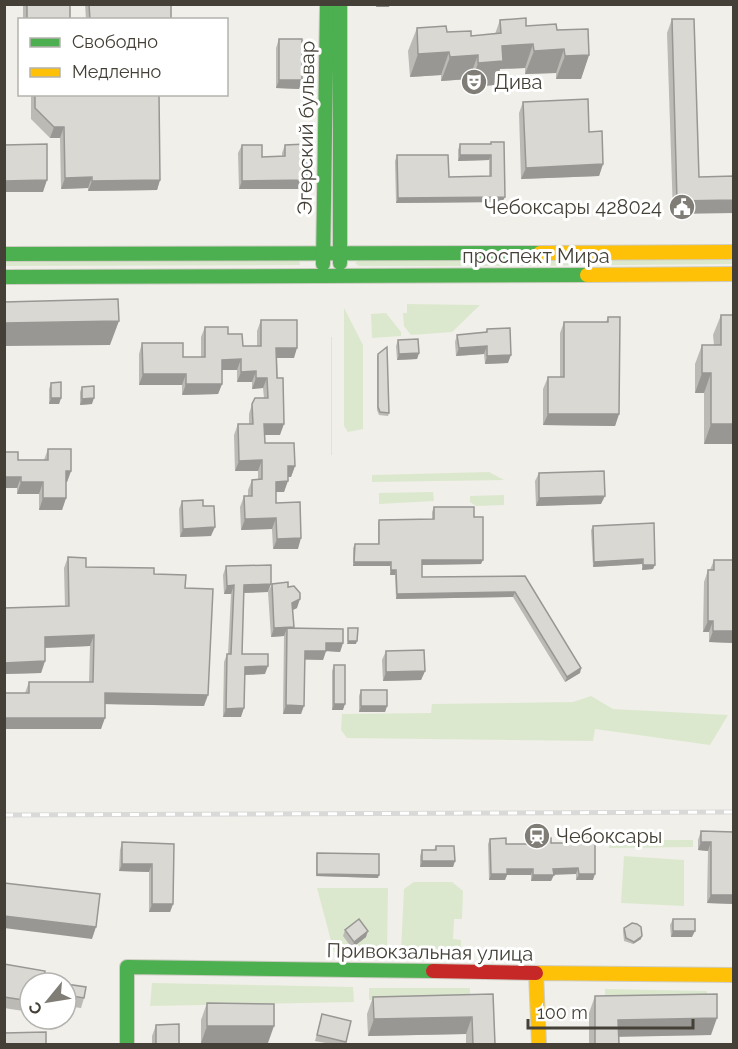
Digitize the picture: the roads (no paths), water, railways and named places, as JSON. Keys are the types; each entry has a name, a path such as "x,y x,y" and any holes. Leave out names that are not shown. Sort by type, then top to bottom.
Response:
{"main road":[{"name":"Эгерский бульвар","path":"327,4 334,23 340,135 339,277"},
{"name":"Эгерский бульвар","path":"323,277 323,136 334,23 340,4"},
{"path":"323,136 340,135"},
{"name":"проспект Мира","path":"323,253 734,252"},
{"path":"4,254 323,253"},
{"path":"516,253 516,276"},
{"name":"проспект Мира","path":"323,277 734,274"},
{"path":"4,277 323,277"},
{"name":"Привокзальная улица","path":"127,1044 127,967 734,975"},
{"path":"536,973 539,1044"}],"railway":[{"path":"4,815 734,812"}],"place":[{"name":"Дива","path":"474,82"},
{"name":"Чебоксары 428024","path":"682,207"},
{"name":"Чебоксары","path":"537,836"}]}
